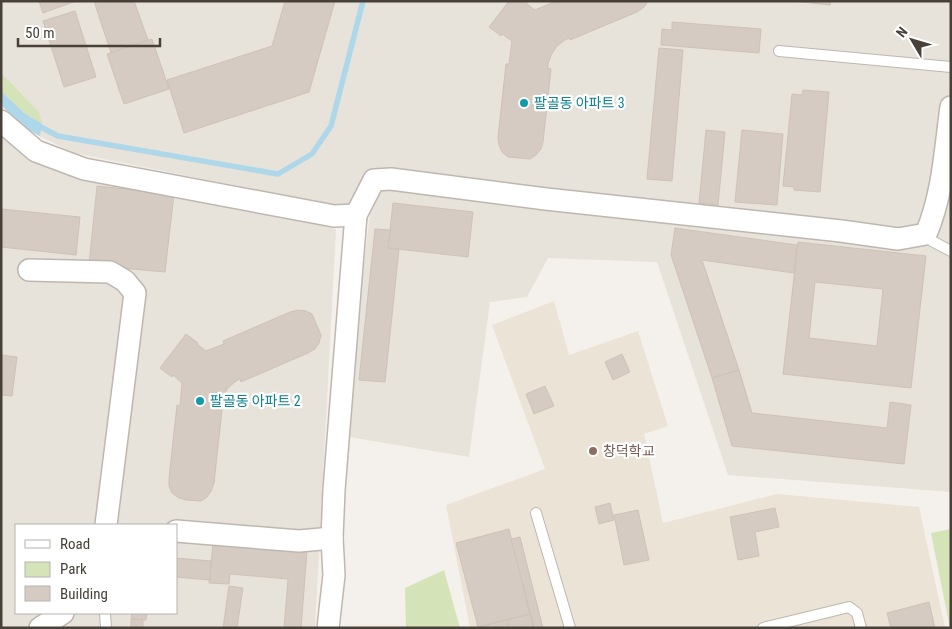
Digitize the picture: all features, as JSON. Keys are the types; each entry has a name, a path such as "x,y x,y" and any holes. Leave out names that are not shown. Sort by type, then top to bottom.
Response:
{"street":[{"path":"328,628 334,575 332,538 334,490 356,215 374,180 391,179 546,199 841,230 898,239 926,234 933,218 941,184 951,107"},
{"path":"1,121 36,152 84,169 334,216 356,215"},
{"path":"29,270 110,272 125,281 135,293 106,524"},
{"path":"178,531 299,541 332,538"},
{"path":"40,628 61,614"}],"lane":[{"path":"779,51 951,67"},
{"path":"926,234 932,241 951,251"},
{"path":"536,513 570,628"},
{"path":"763,628 848,607 857,613 860,628"},
{"path":"105,614 106,628"}],"shaded area":[{"path":"1,1 951,1 951,492 728,475 657,262 548,258 527,297 490,302 469,457 343,436 370,214 74,153 29,131 1,90"},
{"path":"1,137 38,160 197,195 336,229 315,628 1,628"},
{"name":"창덕학교","path":"554,301 569,355 638,331 668,426 644,434 663,523 777,494 919,507 945,628 470,628 446,505 545,469 492,325"}],"green space":[{"path":"1,73 39,112 42,124 24,113 1,91"},
{"path":"951,529 951,628 950,628 931,533"},
{"path":"444,570 460,628 406,628 405,588"}],"water":[{"path":"1,91 24,113 42,124 40,136 24,127 1,105"}],"building":[{"path":"39,1 76,1 43,13"},
{"path":"94,1 134,1 148,40 111,53"},
{"path":"285,1 335,1 309,92 184,133 167,80 272,46"},
{"name":"팔골동 아파트 3","path":"509,1 527,1 526,3 535,10 553,1 648,1 637,12 570,40 569,38 557,46 548,64 548,68 551,69 543,142 541,149 530,159 508,157 502,152 499,145 498,137 506,64 509,64 512,41 489,27"},
{"path":"793,1 831,1 830,5"},
{"path":"75,11 96,77 64,87 43,21"},
{"path":"672,22 761,29 759,53 661,45 662,29 672,30"},
{"path":"152,39 169,89 124,104 107,54"},
{"path":"659,48 683,50 672,181 647,179"},
{"path":"803,90 829,92 820,192 794,190 794,187 783,186 792,94 802,95"},
{"path":"706,130 725,132 718,205 699,203"},
{"path":"742,130 783,134 777,205 735,202"},
{"path":"97,186 174,194 165,272 89,265"},
{"path":"393,203 473,212 468,257 388,248"},
{"path":"1,209 80,217 76,255 1,247"},
{"path":"675,228 797,245 794,273 702,260 739,370 712,378 671,255"},
{"path":"375,229 390,230 388,248 399,249 385,382 359,380"},
{"path":"798,242 926,256 911,388 783,374","holes":["815,282 883,289 877,346 809,338"]},
{"name":"팔골동 아파트 2","path":"298,310 312,314 321,335 319,343 315,349 308,353 241,382 240,379 228,388 219,406 219,410 222,410 214,483 211,491 201,501 179,498 172,493 169,486 169,478 177,405 180,406 182,383 173,375 172,377 160,368 186,334 206,351 224,344 223,341"},
{"path":"622,354 630,372 613,380 605,362"},
{"path":"1,355 17,357 12,396 1,395"},
{"path":"739,370 752,413 887,428 890,402 911,405 904,464 732,446 712,378"},
{"path":"545,386 554,406 534,414 526,394"},
{"path":"610,503 614,520 599,524 595,507"},
{"path":"775,508 779,527 755,532 759,556 738,560 730,517"},
{"path":"638,510 649,560 624,565 614,515"},
{"path":"509,529 530,614 478,627 456,543"},
{"path":"520,537 543,628 534,628 511,539"},
{"path":"213,544 307,551 301,628 284,628 288,579 230,574 229,584 209,583"},
{"path":"178,558 211,561 210,580 178,577"},
{"path":"229,586 243,588 237,628 223,628"},
{"path":"929,602 935,628 891,628 887,613"},
{"path":"132,614 147,614 146,620 131,619"},
{"path":"530,614 534,628 509,628 507,620"},
{"path":"131,619 143,620 143,628 131,628"},
{"path":"507,620 509,628 478,628 478,627"}],"waterway":[{"path":"35,124 58,136 278,174 312,154 331,126 363,1"}],"place":[{"name":"팔골동 아파트 3","path":"524,103"},
{"name":"팔골동 아파트 2","path":"200,401"},
{"name":"창덕학교","path":"593,451"}]}
